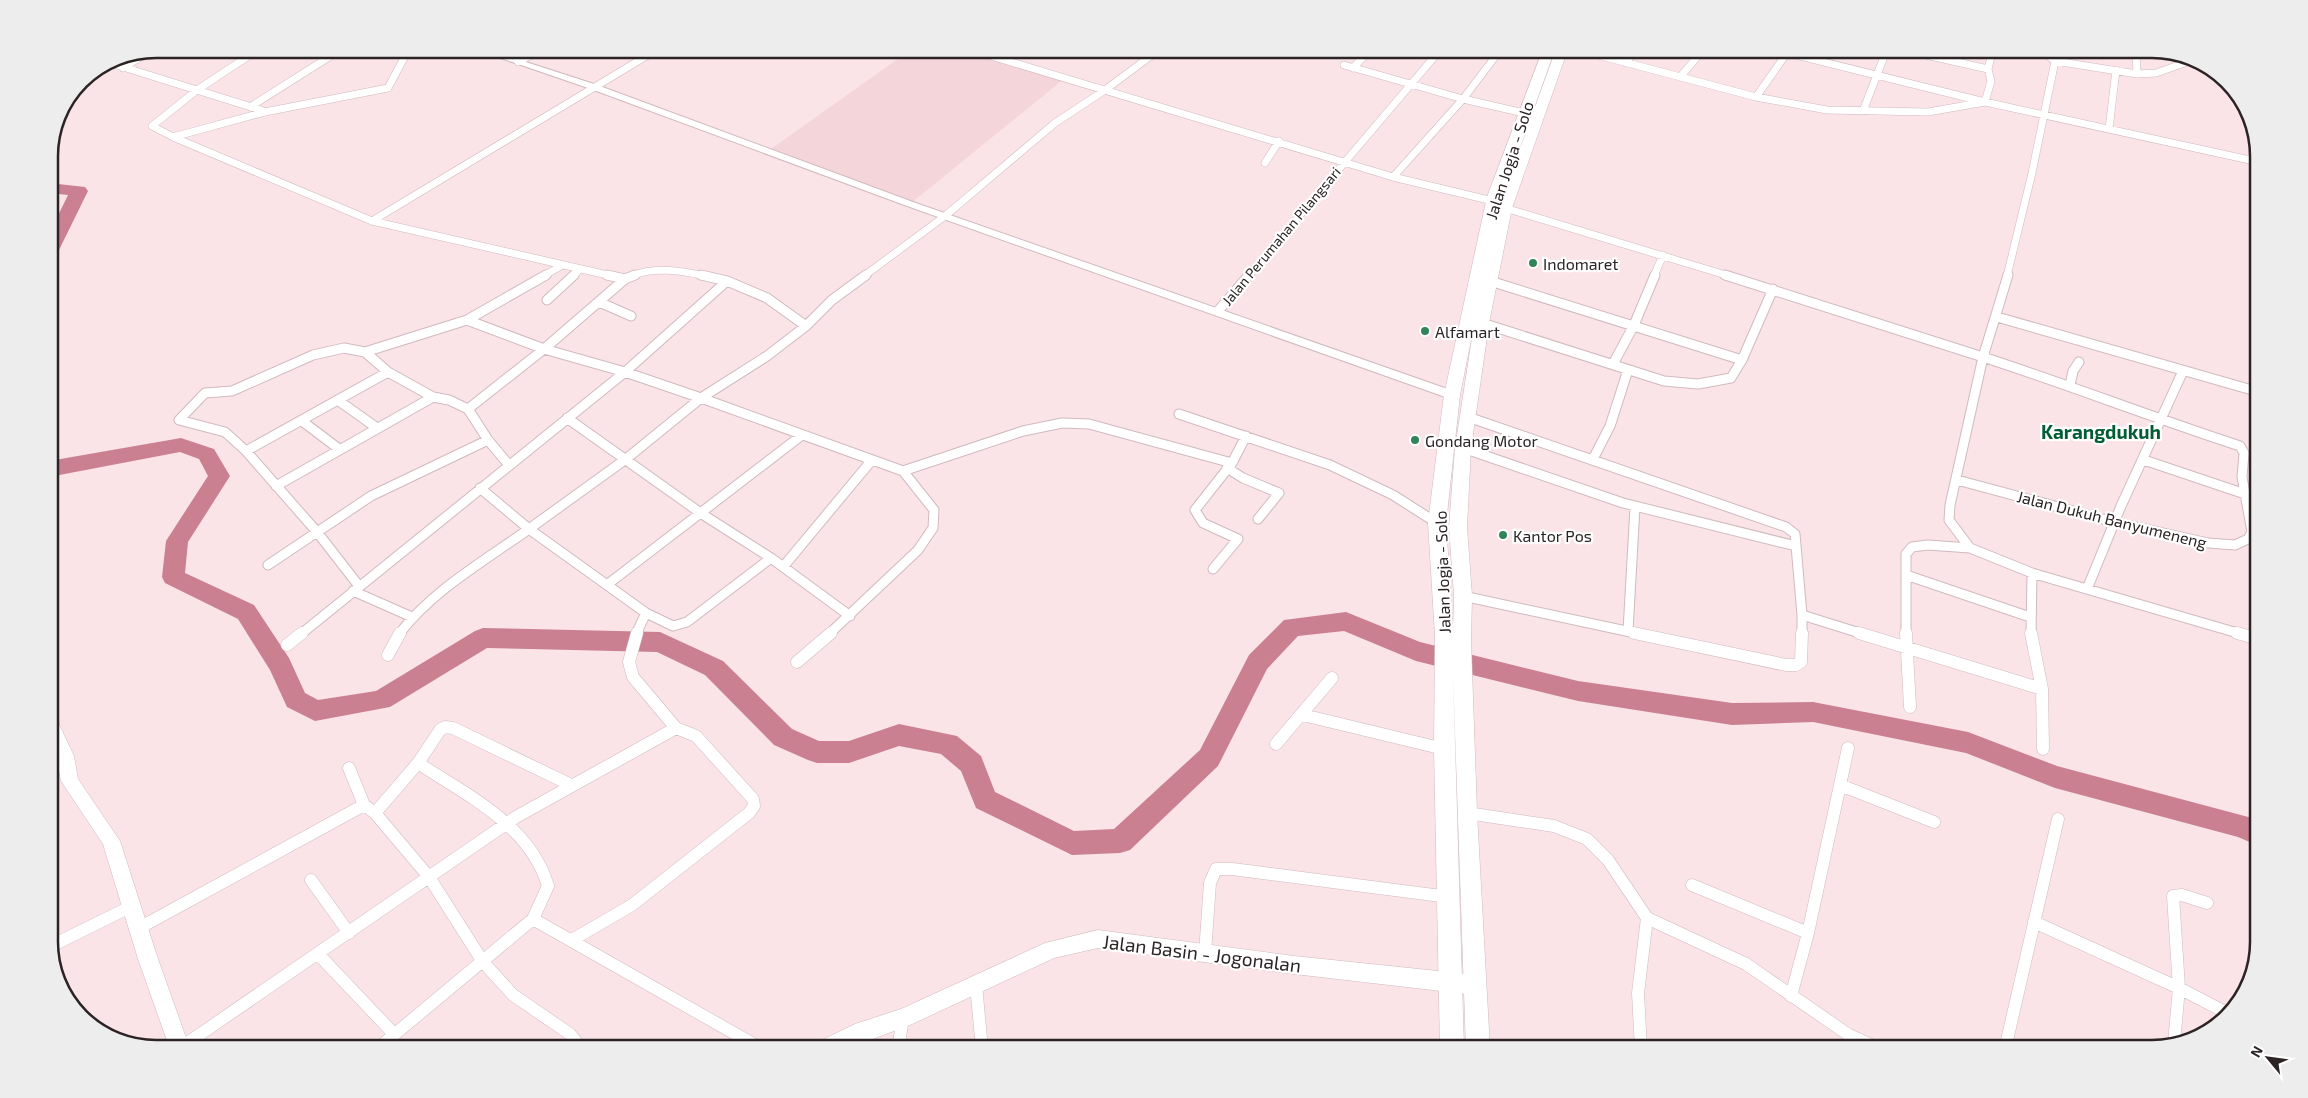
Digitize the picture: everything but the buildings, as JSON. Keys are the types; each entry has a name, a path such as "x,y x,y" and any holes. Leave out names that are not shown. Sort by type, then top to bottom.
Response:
{"highway":[{"name":"Jalan Jogja - Solo","path":"1478,1040 1467,814 1454,694 1453,638 1437,523 1452,394 1524,113 1545,58"},
{"name":"Jalan Jogja - Solo","path":"1453,638 1463,596 1458,527 1463,448 1490,281 1499,205 1558,58"},
{"name":"Jalan Jogja - Solo","path":"1452,1040 1444,748 1454,694"}],"main road":[{"path":"58,740 65,756 70,782 111,841 130,907 177,1040"},
{"name":"Jalan Basin - Jogonalan","path":"843,1040 855,1034 903,1018 1052,949 1098,939 1476,985"}],"street":[{"path":"245,58 197,90 152,126 173,137 372,221 625,280"},
{"path":"250,107 328,58"},
{"path":"173,137 265,112 388,88 404,58"},
{"path":"506,58 594,87 945,216 1452,394"},
{"path":"518,62 526,58"},
{"path":"372,221 643,58"},
{"name":"Jalan Dukuh Banyumeneng","path":"998,58 1279,140 1392,177 1499,205 1773,289 2070,385 2161,420 2240,446 2244,453 2242,477 2250,521"},
{"path":"388,655 396,637 412,617 456,580 626,459 701,398 766,356 806,326 832,300 945,216 1055,123 1106,90 1148,58"},
{"path":"1353,68 1362,58"},
{"name":"Jalan Perumahan Pilangsari","path":"1218,311 1433,58"},
{"path":"1392,177 1463,100 1494,58"},
{"path":"1608,58 1756,97 1804,107 1863,111 1928,112 1985,102"},
{"path":"1626,63 1630,58"},
{"path":"1680,77 1696,58"},
{"path":"1756,97 1783,58"},
{"path":"1814,58 1985,102 2250,160"},
{"path":"1863,111 1883,58"},
{"path":"1939,58 1988,69"},
{"path":"1985,102 1991,81 1988,69 1991,58"},
{"path":"2051,58 2055,61 2137,74 2156,73 2184,63"},
{"path":"1970,548 1949,520 1950,505 1984,357 1997,317 2055,61 2060,58"},
{"path":"2136,58 2137,74"},
{"path":"123,68 137,59"},
{"path":"1344,65 1463,100 1524,113"},
{"path":"117,66 265,112"},
{"path":"2109,129 2116,70"},
{"path":"1266,163 1279,140"},
{"path":"1612,364 1634,325 1663,255"},
{"path":"412,617 356,588 317,532 246,451 225,432 179,420 180,417 205,393 232,391 313,355 344,348 365,352 467,320 561,266"},
{"path":"547,300 579,270"},
{"path":"468,408 544,349 625,280 641,272 662,270 693,273 728,281 767,298 806,326"},
{"path":"287,645 625,372 728,281"},
{"path":"1490,281 1742,360"},
{"path":"1482,323 1664,381 1686,385 1711,384 1731,378 1742,360 1773,289"},
{"path":"599,302 631,316"},
{"path":"1997,317 2250,390"},
{"path":"467,320 544,349 625,372 701,398 903,471 934,510 933,528 918,550 850,616 797,662"},
{"path":"365,352 388,372 433,397 449,400 468,408 488,440 509,465"},
{"path":"2070,385 2073,371 2079,362"},
{"path":"1593,459 1610,426 1628,370"},
{"path":"2087,589 2114,522 2144,460 2182,371"},
{"path":"246,451 339,401 388,372"},
{"path":"276,486 433,397"},
{"path":"339,401 377,428"},
{"path":"1179,414 1313,459 1358,477 1394,495 1437,523"},
{"path":"1463,596 1786,665 1796,665 1801,662 1802,615 1795,534 1786,527 1768,519 1468,417"},
{"path":"567,418 702,514 771,558 850,616"},
{"path":"302,421 339,449"},
{"path":"903,471 1023,431 1062,423 1089,424 1230,465 1243,478 1279,493 1258,519"},
{"path":"608,584 702,514 802,435"},
{"path":"1213,569 1238,540 1203,523 1195,510 1230,465 1246,436"},
{"path":"268,565 371,496 488,440"},
{"path":"1463,448 1636,507 1796,546"},
{"path":"783,567 872,460"},
{"path":"2144,460 2245,494"},
{"name":"Jalan Dukuh Banyumeneng","path":"1957,480 2114,522 2208,543 2235,545 2248,539 2250,536"},
{"path":"480,488 529,529 646,613 674,626 687,622 771,558"},
{"path":"1628,631 1636,507"},
{"path":"1910,707 1906,646 1906,554 1912,547 1928,545 1970,548 2032,573 2250,636"},
{"path":"2032,573 2031,639 2042,689 2043,749"},
{"path":"1906,575 2030,617"},
{"path":"572,940 632,905 688,863 749,813 754,806 753,799 696,736 676,728 628,669 628,660 646,613"},
{"path":"1802,615 2042,689"},
{"path":"1276,744 1303,715 1332,678"},
{"path":"1303,715 1444,748"},
{"path":"375,813 418,763 440,730 445,727 453,728 571,785"},
{"path":"192,1040 508,823 571,785 676,728"},
{"path":"1791,996 1808,933 1848,748"},
{"path":"387,1040 534,919 548,886 543,869 536,856 508,823 418,763"},
{"path":"349,768 364,805 375,813 429,877 483,962 513,995 570,1034 575,1040"},
{"path":"1840,785 1934,822"},
{"path":"139,928 364,805"},
{"path":"1467,814 1554,826 1587,839 1608,860 1647,918 1746,964 1791,996 1861,1040"},
{"path":"2008,1040 2058,819"},
{"path":"1205,953 1210,883 1216,868 1449,897"},
{"path":"311,880 349,933"},
{"path":"1692,885 1808,933"},
{"path":"2174,1038 2179,988 2173,896 2182,894 2207,903"},
{"path":"58,943 130,907"},
{"path":"1641,1040 1638,993 1647,918"},
{"path":"534,919 746,1040"},
{"path":"2034,922 2179,988 2223,1011"},
{"path":"318,954 394,1034"},
{"path":"976,985 981,1040"},
{"path":"899,1040 903,1018"}],"shaded area":[{"path":"899,58 992,58 1064,79 910,204 768,151"}],"waterway":[{"path":"58,189 79,191 58,234"},
{"path":"58,468 181,445 207,454 219,476 177,541 173,577 246,612 280,665 296,700 315,711 381,700 483,638 660,642 714,668 783,737 817,752 849,752 899,735 948,744 972,764 985,800 1072,843 1120,841 1209,758 1258,662 1292,627 1346,621 1416,651 1578,691 1732,714 1813,712 1968,743 2055,777 2243,826 2250,830"}],"place":[{"name":"Indomaret","path":"1533,263"},
{"name":"Alfamart","path":"1425,331"},
{"name":"Gondang Motor","path":"1415,440"},
{"name":"Kantor Pos","path":"1503,535"}],"district":[{"name":"Karangdukuh","path":"2101,431"}]}
